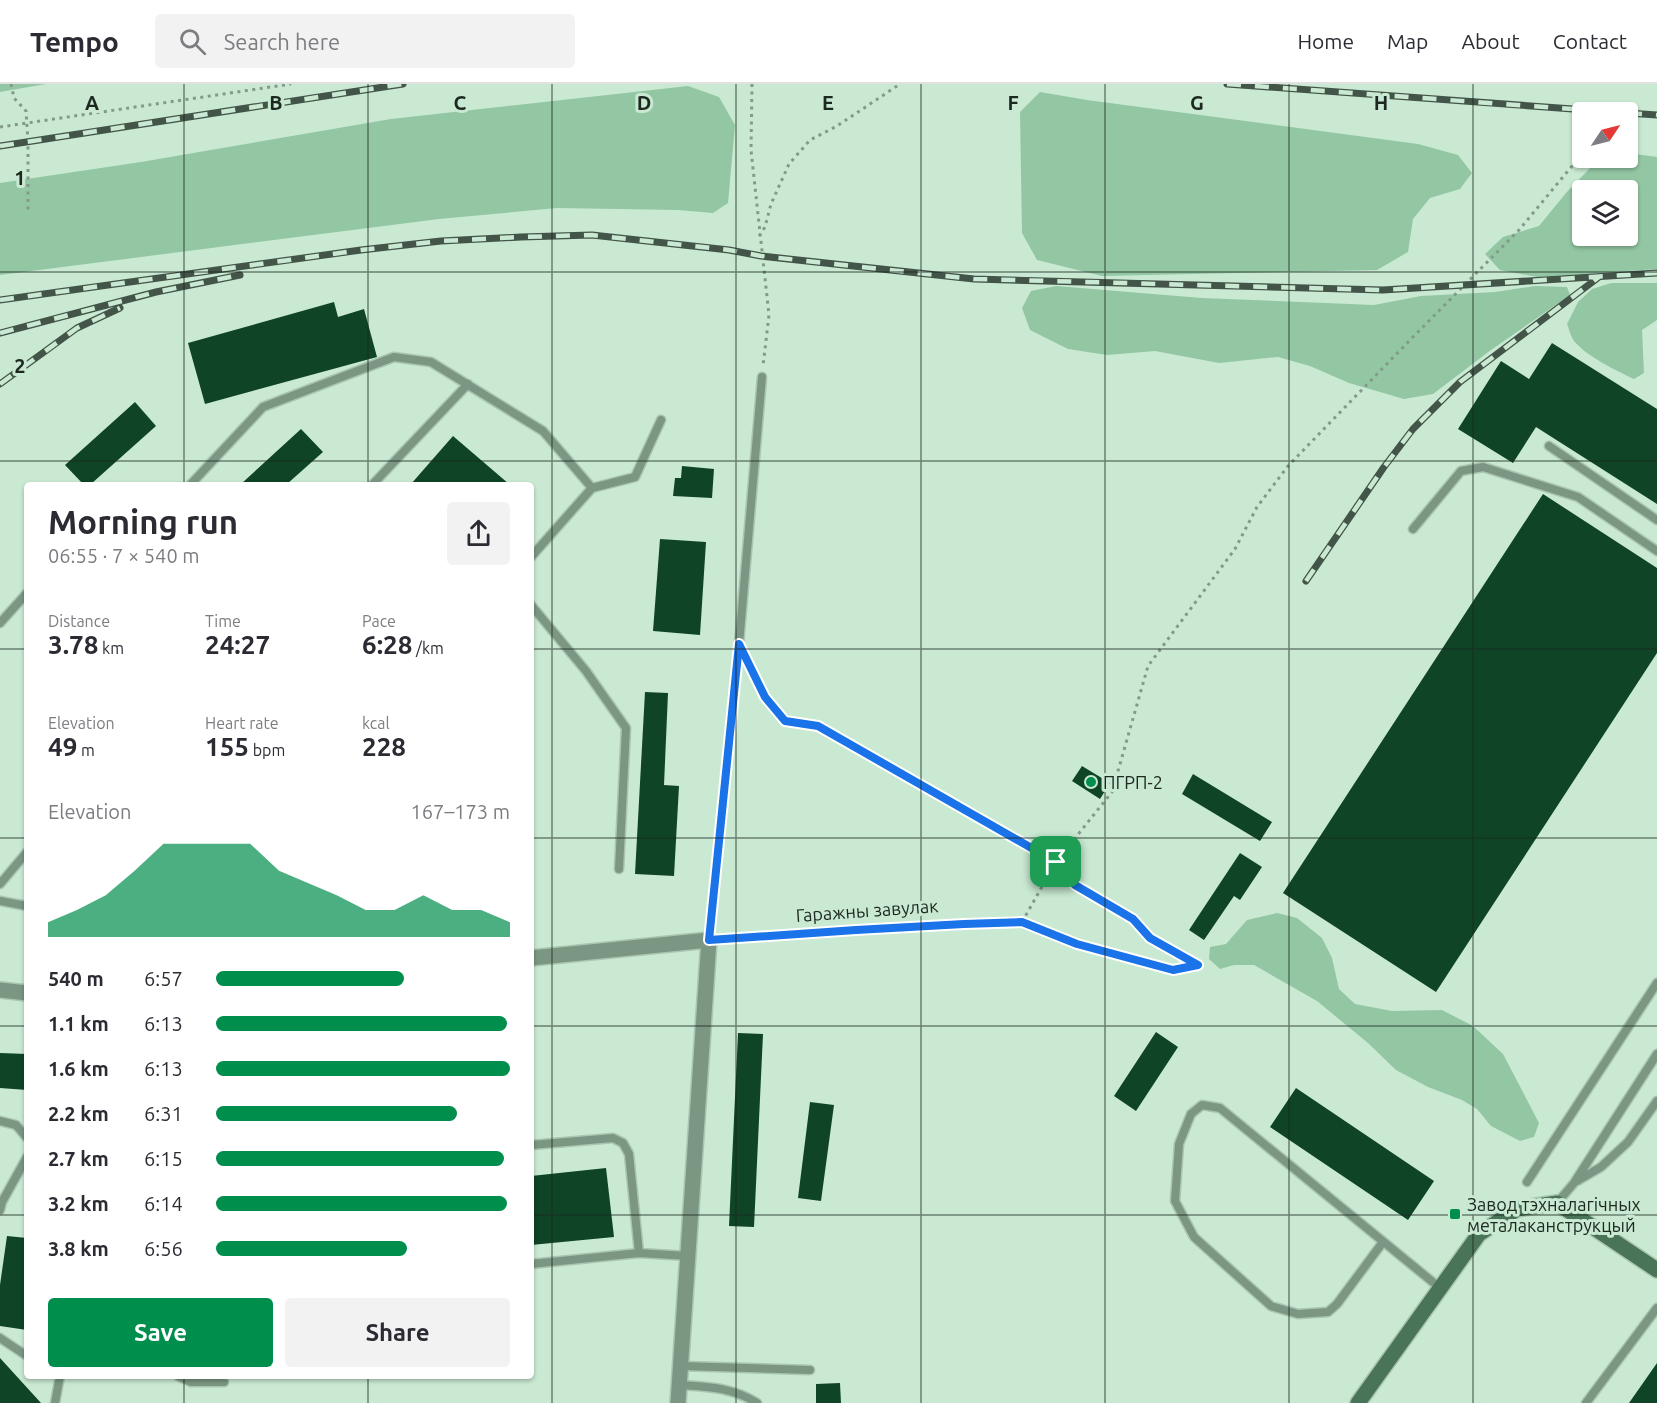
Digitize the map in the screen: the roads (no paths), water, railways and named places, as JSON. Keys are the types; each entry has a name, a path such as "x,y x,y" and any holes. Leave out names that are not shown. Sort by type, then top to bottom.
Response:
{"street":[{"path":"534,958 709,940 678,1403"},
{"path":"0,990 24,993"},
{"path":"1358,1403 1479,1234 1517,1209 1557,1203 1657,1270"}],"lane":[{"path":"193,482 263,407 394,357 431,362 543,430 592,488"},
{"path":"709,940 739,644 762,377"},
{"path":"375,482 468,384"},
{"path":"534,554 592,488 635,477 661,420"},
{"path":"1549,446 1657,520"},
{"path":"1413,529 1461,471 1483,467 1578,497 1657,551"},
{"path":"0,622 24,596"},
{"path":"534,609 586,671 627,728 619,869"},
{"path":"0,884 24,856"},
{"path":"0,901 24,905"},
{"path":"1527,1182 1657,983"},
{"path":"1557,1203 1574,1183 1657,1054"},
{"path":"1574,1183 1601,1167 1628,1142 1657,1101"},
{"path":"1383,1242 1337,1304 1328,1312 1298,1314 1271,1306 1194,1237 1175,1201 1179,1144 1191,1114 1202,1105 1220,1108 1440,1288"},
{"path":"0,1121 16,1125 24,1134"},
{"path":"534,1145 613,1138 623,1143 629,1154 639,1253"},
{"path":"0,1210 2,1202 24,1162"},
{"path":"534,1264 639,1253 688,1256"},
{"path":"1586,1403 1657,1308"},
{"path":"0,1338 24,1354"},
{"path":"681,1366 810,1370"},
{"path":"55,1403 60,1379"},
{"path":"184,1379 191,1382 224,1382"},
{"path":"680,1385 730,1390 757,1403"}],"railway":[{"path":"0,146 403,84"},
{"path":"1227,84 1572,109"},
{"path":"1638,114 1657,115"},
{"path":"0,300 441,241 592,235 974,279 1383,290 1657,273"},
{"path":"0,333 156,292 240,275"},
{"path":"1306,581 1384,467 1413,429 1460,382 1599,277"},
{"path":"0,384 77,328 120,308"}],"place":[{"name":"ПГРП-2","path":"1091,782"},
{"name":"Завод тэхналагічных металаканструкцый","path":"1455,1214"}]}
